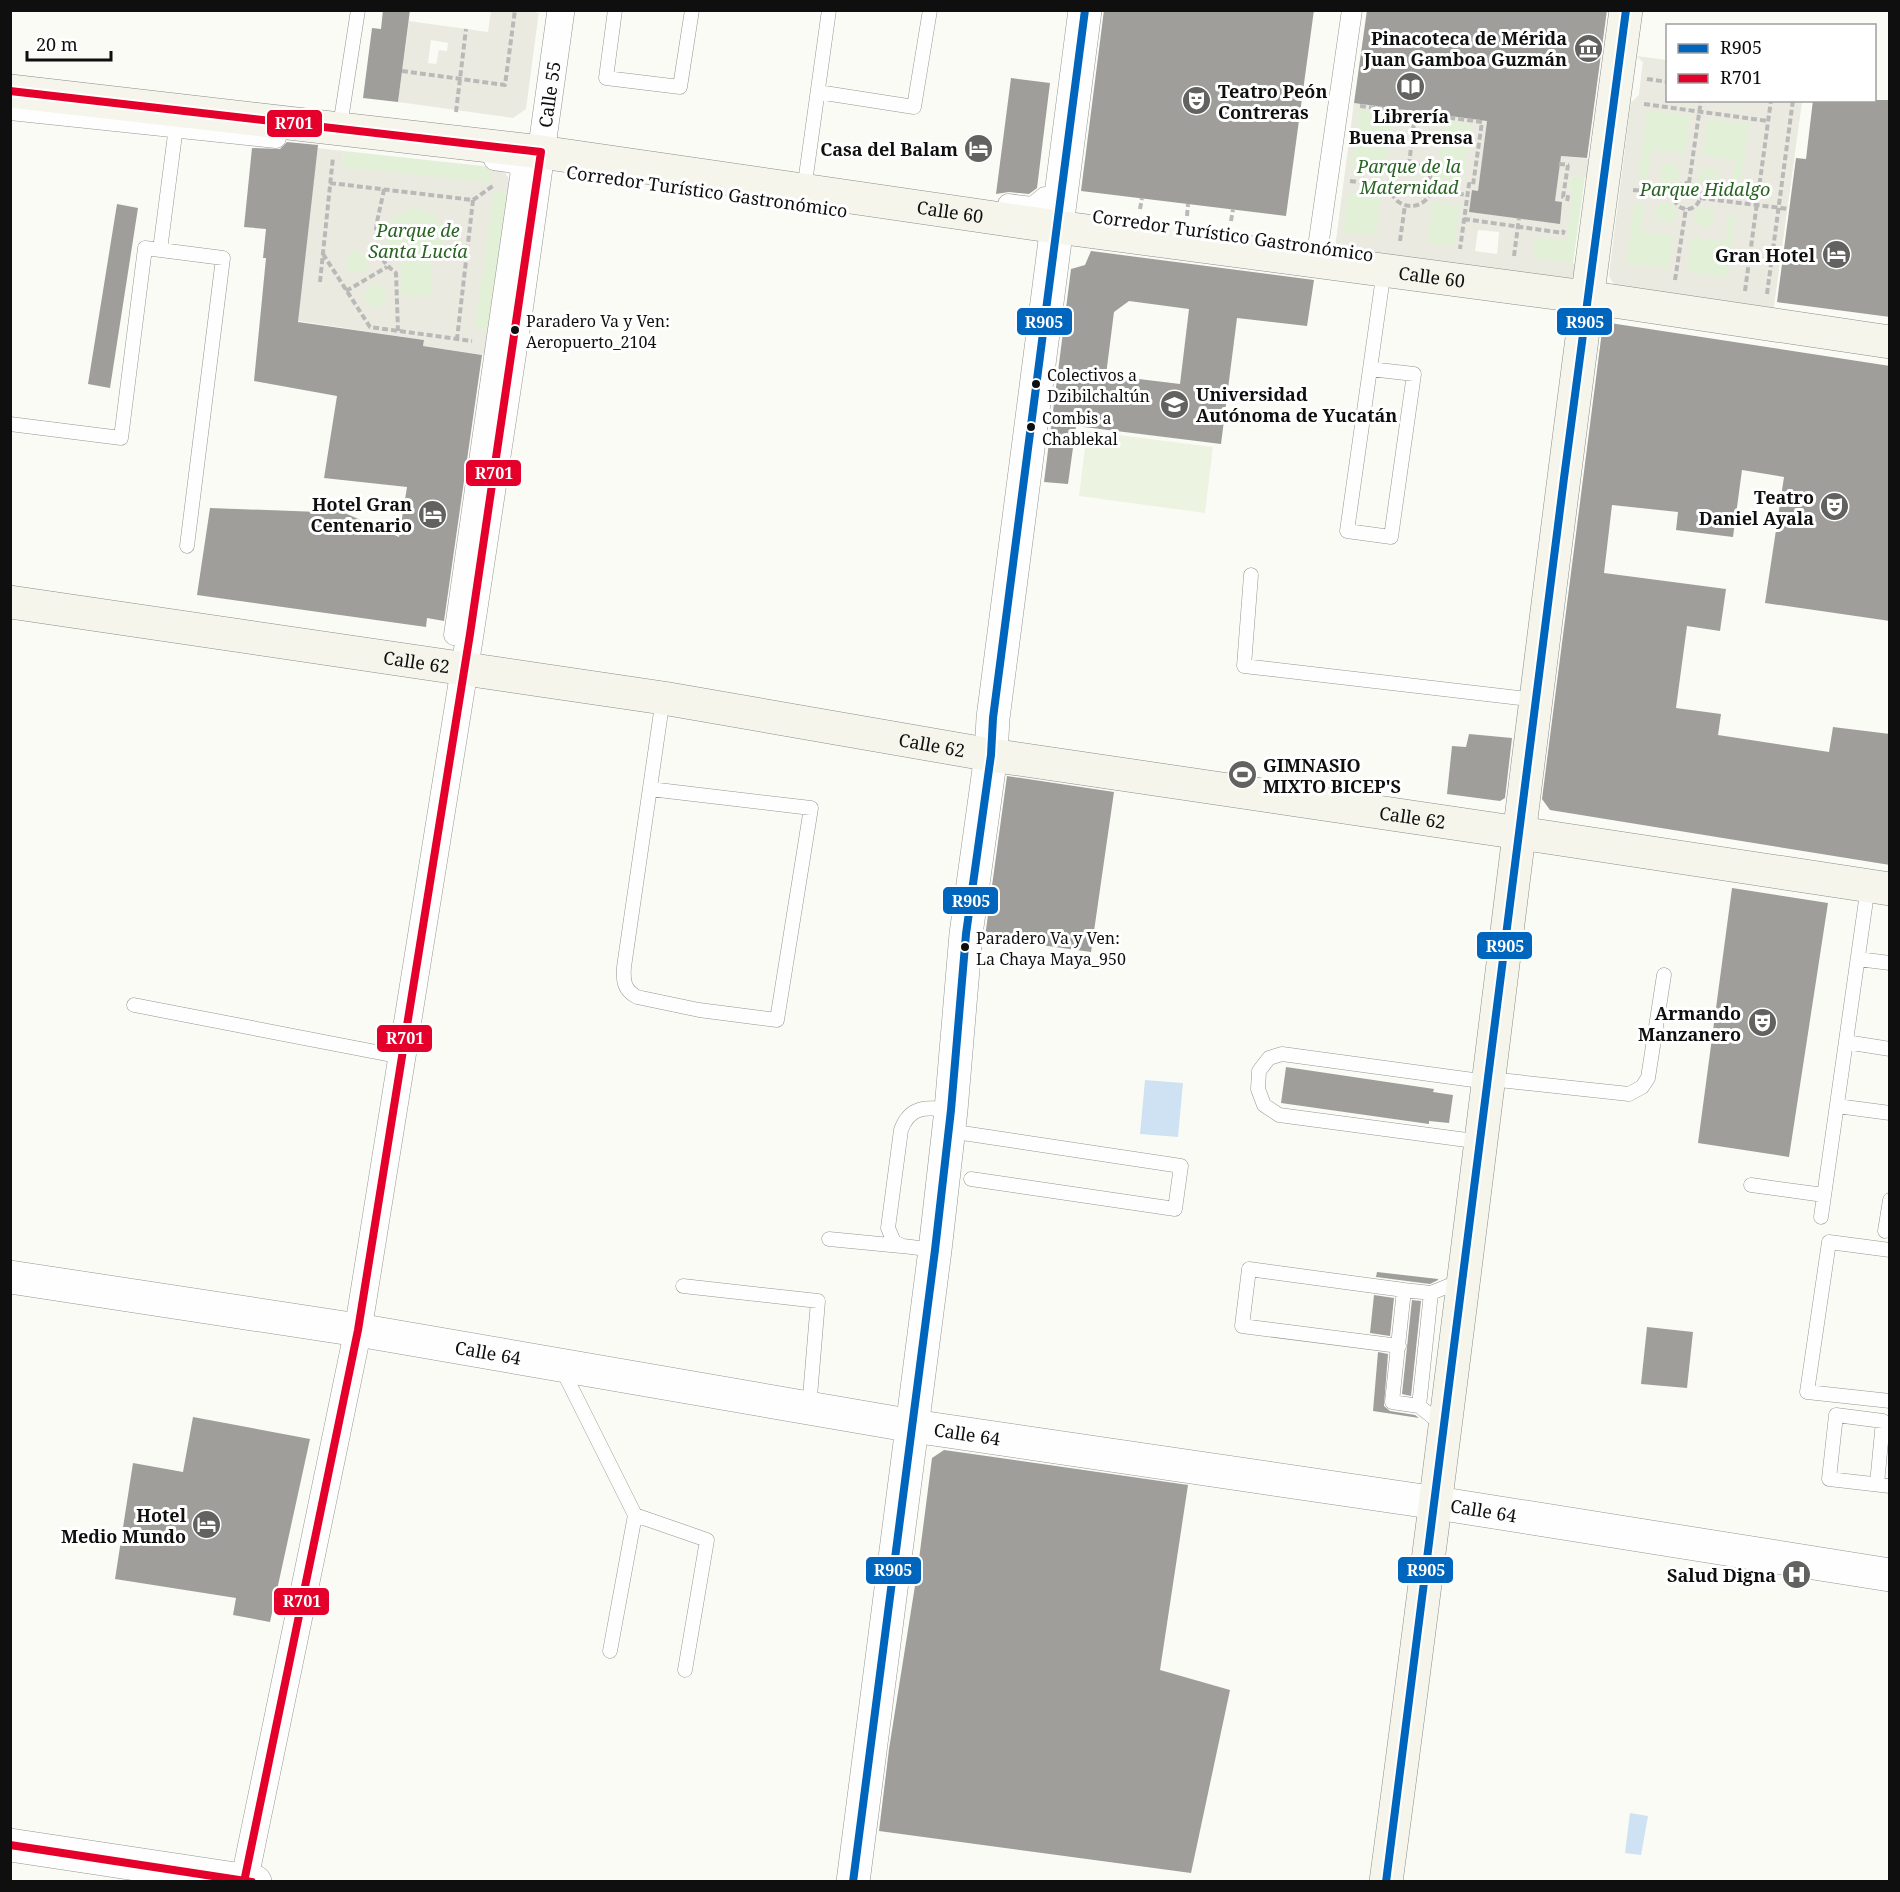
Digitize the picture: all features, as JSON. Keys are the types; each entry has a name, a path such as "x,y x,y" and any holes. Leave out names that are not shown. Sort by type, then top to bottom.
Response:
{"main road":[{"path":"1386,1881 1437,1503 1537,700 1597,295 1626,10"},
{"name":"Calle 60","path":"10,91 177,119 543,144 805,183 1063,232 1317,254 1388,271 1597,295 1890,342"},
{"name":"Calle 62","path":"10,602 464,668 663,699 991,755 1879,888"}],"street":[{"name":"Calle 55","path":"248,1881 358,1330 516,334 561,10"},
{"path":"853,1881 935,1251 950,1121 966,934 991,755 993,718 1063,232 1084,10"},
{"path":"1317,254 1352,10"},
{"path":"10,76 342,113 454,128 543,144"},
{"path":"10,110 177,119 335,144 514,163 521,170 454,635"},
{"name":"Corredor Turístico Gastronómico","path":"480,635 550,173 558,169 1033,239 1063,232 1388,271 1555,307"},
{"name":"Corredor Turístico Gastronómico","path":"805,183 1033,207 1045,197"},
{"name":"Corredor Turístico Gastronómico","path":"1388,271 1458,266 1512,272 1597,295 1890,354"},
{"name":"Corredor Turístico Gastronómico","path":"1597,295 1673,296 1890,329"},
{"name":"Calle 64","path":"10,1277 358,1330 913,1426 1437,1503 1890,1575"},
{"path":"10,1845 248,1881"}],"lane":[{"path":"342,113 358,10"},
{"path":"615,10 606,78 680,87 692,10"},
{"path":"805,183 829,10"},
{"path":"818,92 914,107 930,10"},
{"path":"160,250 177,119"},
{"path":"10,424 121,438 145,248 223,258 187,546"},
{"path":"1370,369 1414,374 1391,537 1347,531 1370,369 1388,271"},
{"path":"1251,575 1244,666 1537,700"},
{"path":"650,789 811,808 777,1020 699,1010 637,997 630,993 623,983 624,967 663,699"},
{"path":"1821,1217 1858,958 1879,888"},
{"path":"1858,958 1890,963"},
{"path":"1482,1142 1279,1115 1264,1105 1258,1089 1259,1071 1269,1058 1282,1054 1490,1080 1629,1094 1641,1087 1648,1078 1664,975"},
{"path":"134,1005 402,1057"},
{"path":"1846,1042 1890,1049"},
{"path":"1837,1106 1890,1113"},
{"path":"903,1246 894,1242 888,1228 901,1130 910,1114 919,1110 931,1108 950,1121 1181,1166 1175,1209 971,1179"},
{"path":"1751,1185 1824,1195"},
{"path":"1885,1231 1890,1200"},
{"path":"829,1239 935,1251"},
{"path":"1890,1250 1829,1242 1807,1392 1890,1401"},
{"path":"1399,1346 1242,1326 1249,1269 1431,1293 1465,1279"},
{"path":"683,1286 818,1301 809,1408"},
{"path":"1404,1290 1392,1402 1419,1406 1446,1428"},
{"path":"1419,1406 1431,1293"},
{"path":"560,1365 635,1515 610,1651"},
{"path":"1836,1415 1883,1421 1883,1485 1829,1479 1836,1415"},
{"path":"635,1515 706,1540 685,1670"}],"path":[{"path":"402,71 505,85 515,10"},
{"path":"454,128 466,29"},
{"path":"1640,78 1666,82"},
{"path":"1689,183 1701,102"},
{"path":"1744,295 1771,102"},
{"path":"1765,310 1793,102"},
{"path":"1339,103 1440,116 1483,125 1473,185 1469,184 1458,266"},
{"path":"1638,103 1768,121"},
{"path":"1409,165 1415,114"},
{"path":"320,282 335,144"},
{"path":"1409,165 1426,171 1430,177 1431,190 1424,201 1412,206 1405,205 1395,198 1390,186 1395,172 1409,165"},
{"path":"1566,209 1568,197 1563,197 1568,165"},
{"path":"1328,178 1390,186"},
{"path":"330,183 473,200 494,185"},
{"path":"1689,183 1696,187 1700,198 1696,205 1686,208 1679,205 1675,194 1678,187 1689,183"},
{"path":"384,189 375,247 380,259 396,273 398,331"},
{"path":"1431,190 1468,195"},
{"path":"1643,191 1675,194"},
{"path":"1700,198 1790,209"},
{"path":"457,339 473,200"},
{"path":"1388,271 1405,205"},
{"path":"1673,296 1686,208"},
{"path":"1512,272 1519,218"},
{"path":"1464,219 1563,232 1565,221"},
{"path":"323,254 370,327 496,344"},
{"path":"346,291 387,267"}],"green space":[{"name":"Parque Hidalgo","path":"1637,56 1666,60 1666,102 1802,102 1773,312 1617,289 1609,276 1631,103 1639,95 1643,62"},
{"name":"Parque de la Maternidad","path":"1354,103 1487,120 1478,191 1472,191 1462,266 1335,249"},
{"name":"Parque de Santa Lucía","path":"344,151 501,168 510,180 488,330 371,315 333,259"},
{"path":"1571,176 1585,177 1573,264 1532,258 1535,237 1572,191 1569,190"},
{"path":"1087,431 1213,447 1205,513 1079,496"}],"shaded area":[{"path":"491,11 538,13 539,11 526,109 513,118 398,102 409,21 488,32","holes":["431,40 448,43 447,51 439,50 436,64 428,63"]},
{"name":"Parque Hidalgo","path":"1638,57 1666,61 1666,102 1729,102 1729,106 1733,107 1735,102 1802,102 1773,312 1617,289 1609,276 1631,103 1639,95 1643,62","holes":["1647,110 1690,116 1685,154 1651,149 1647,181 1638,180","1708,119 1749,124 1739,193 1732,191 1736,160 1702,155","1668,163 1674,164 1679,172 1679,178 1671,184 1663,182 1659,174 1662,166","1711,167 1717,170 1719,179 1716,186 1706,188 1700,183 1698,176 1701,170","1664,201 1673,204 1676,211 1675,217 1669,222 1659,220 1655,214 1656,207","1635,202 1644,204 1641,231 1673,236 1669,269 1626,263","1702,207 1709,208 1715,216 1713,223 1701,228 1694,220 1694,213","1729,214 1736,215 1728,277 1687,272 1691,237 1725,242"]},
{"name":"Parque de la Maternidad","path":"1354,103 1487,120 1478,191 1470,212 1559,224 1562,202 1555,201 1560,156 1591,159 1589,178 1571,176 1569,190 1573,191 1566,241 1535,237 1533,258 1577,264 1575,275 1570,280 1335,249","holes":["1359,109 1393,114 1385,173 1351,168","1444,121 1470,124 1463,181 1436,178","1348,193 1381,197 1376,236 1343,232","1432,202 1460,206 1454,246 1427,243","1478,230 1499,232 1497,254 1475,251"]},
{"name":"Parque de Santa Lucía","path":"317,148 344,151 343,167 491,183 493,168 501,168 510,180 508,193 494,191 475,328 488,330 485,355 423,346 424,340 298,321","holes":["415,208 432,213 443,227 446,236 442,254 431,266 431,295 402,295 402,266 389,255 386,246 387,228 391,220 406,210","359,251 368,256 369,264 365,271 354,273 347,268 346,261 351,252","373,284 381,285 387,294 386,302 376,308 369,305 364,299 365,291"]}],"water":[{"path":"1145,1080 1183,1083 1178,1137 1140,1134"},
{"path":"1630,1813 1648,1816 1641,1855 1625,1853"}],"building":[{"path":"383,10 410,10 398,102 363,98 372,28 381,29"},
{"name":"Teatro Peón Contreras","path":"1104,10 1314,10 1286,216 1081,191"},
{"path":"1367,10 1607,10 1587,158 1561,156 1555,201 1562,202 1560,224 1469,212 1472,190 1478,191 1487,121 1354,103"},
{"path":"1011,78 1050,83 1037,188 1029,194 1009,192 996,194"},
{"name":"Gran Hotel","path":"1890,100 1890,317 1777,302 1796,158 1806,159 1813,102"},
{"path":"287,142 318,145 298,322 424,340 423,346 482,355 444,621 427,618 426,627 197,595 210,508 319,512 320,502 399,537 407,487 324,478 337,396 254,381 266,258 263,258 266,229 244,227 252,148 280,149"},
{"path":"117,204 138,208 110,388 88,384"},
{"path":"1091,251 1314,280 1307,326 1237,318 1221,444 1076,426 1068,484 1044,482 1071,269 1085,265","holes":["1129,301 1189,309 1180,384 1106,375 1114,312"]},
{"path":"1610,323 1890,366 1890,621 1765,603 1784,477 1742,470 1733,537 1676,530 1678,512 1612,505 1604,573 1726,589 1720,631 1687,626 1676,708 1721,714 1718,735 1829,752 1833,727 1890,734 1890,865 1550,810 1542,799 1602,331"},
{"path":"1469,734 1512,738 1505,798 1500,801 1447,794 1452,746 1466,747"},
{"path":"1007,776 1114,792 1091,952 985,937"},
{"name":"Armando Manzanero","path":"1732,888 1828,903 1789,1157 1698,1143"},
{"path":"1286,1067 1434,1089 1433,1092 1453,1095 1449,1123 1429,1121 1429,1124 1281,1103"},
{"path":"1377,1272 1438,1280 1430,1284 1376,1277"},
{"path":"1374,1295 1394,1298 1390,1336 1370,1333"},
{"path":"1412,1300 1421,1301 1411,1396 1402,1394"},
{"path":"1647,1327 1693,1332 1687,1388 1641,1384"},
{"path":"1378,1352 1388,1354 1384,1406 1390,1411 1415,1415 1419,1418 1373,1411"},
{"name":"Hotel Medio Mundo","path":"193,1417 310,1439 270,1622 233,1615 236,1598 115,1579 133,1463 183,1472"},
{"path":"944,1450 1188,1485 1160,1670 1230,1690 1191,1873 879,1831 932,1458"}],"transit line":[{"name":"R905","path":"853,1882 935,1250 951,1110 966,934 991,755 993,718 1085,10"},
{"name":"R905","path":"1386,1882 1564,478 1626,10"},
{"name":"R701","path":"10,91 541,152 470,634 358,1330 244,1882"},
{"name":"R701","path":"10,1845 252,1882"}],"place":[{"name":"Pinacoteca de Mérida Juan Gamboa Guzmán","path":"1588,48"},
{"name":"Librería Buena Prensa","path":"1411,87"},
{"name":"Teatro Peón Contreras","path":"1197,101"},
{"name":"Casa del Balam","path":"979,149"},
{"name":"Gran Hotel","path":"1836,255"},
{"name":"Paradero Va y Ven: Aeropuerto_2104","path":"515,330"},
{"name":"Colectivos a Dzibilchaltún","path":"1036,384"},
{"name":"Universidad Autónoma de Yucatán","path":"1175,404"},
{"name":"Combis a Chablekal","path":"1031,427"},
{"name":"Teatro Daniel Ayala","path":"1835,507"},
{"name":"Hotel Gran Centenario","path":"433,514"},
{"name":"GIMNASIO MIXTO BICEP'S","path":"1242,775"},
{"name":"Paradero Va y Ven: La Chaya Maya_950","path":"965,947"},
{"name":"Armando Manzanero","path":"1762,1023"},
{"name":"Hotel Medio Mundo","path":"207,1525"},
{"name":"Salud Digna","path":"1797,1575"}]}
